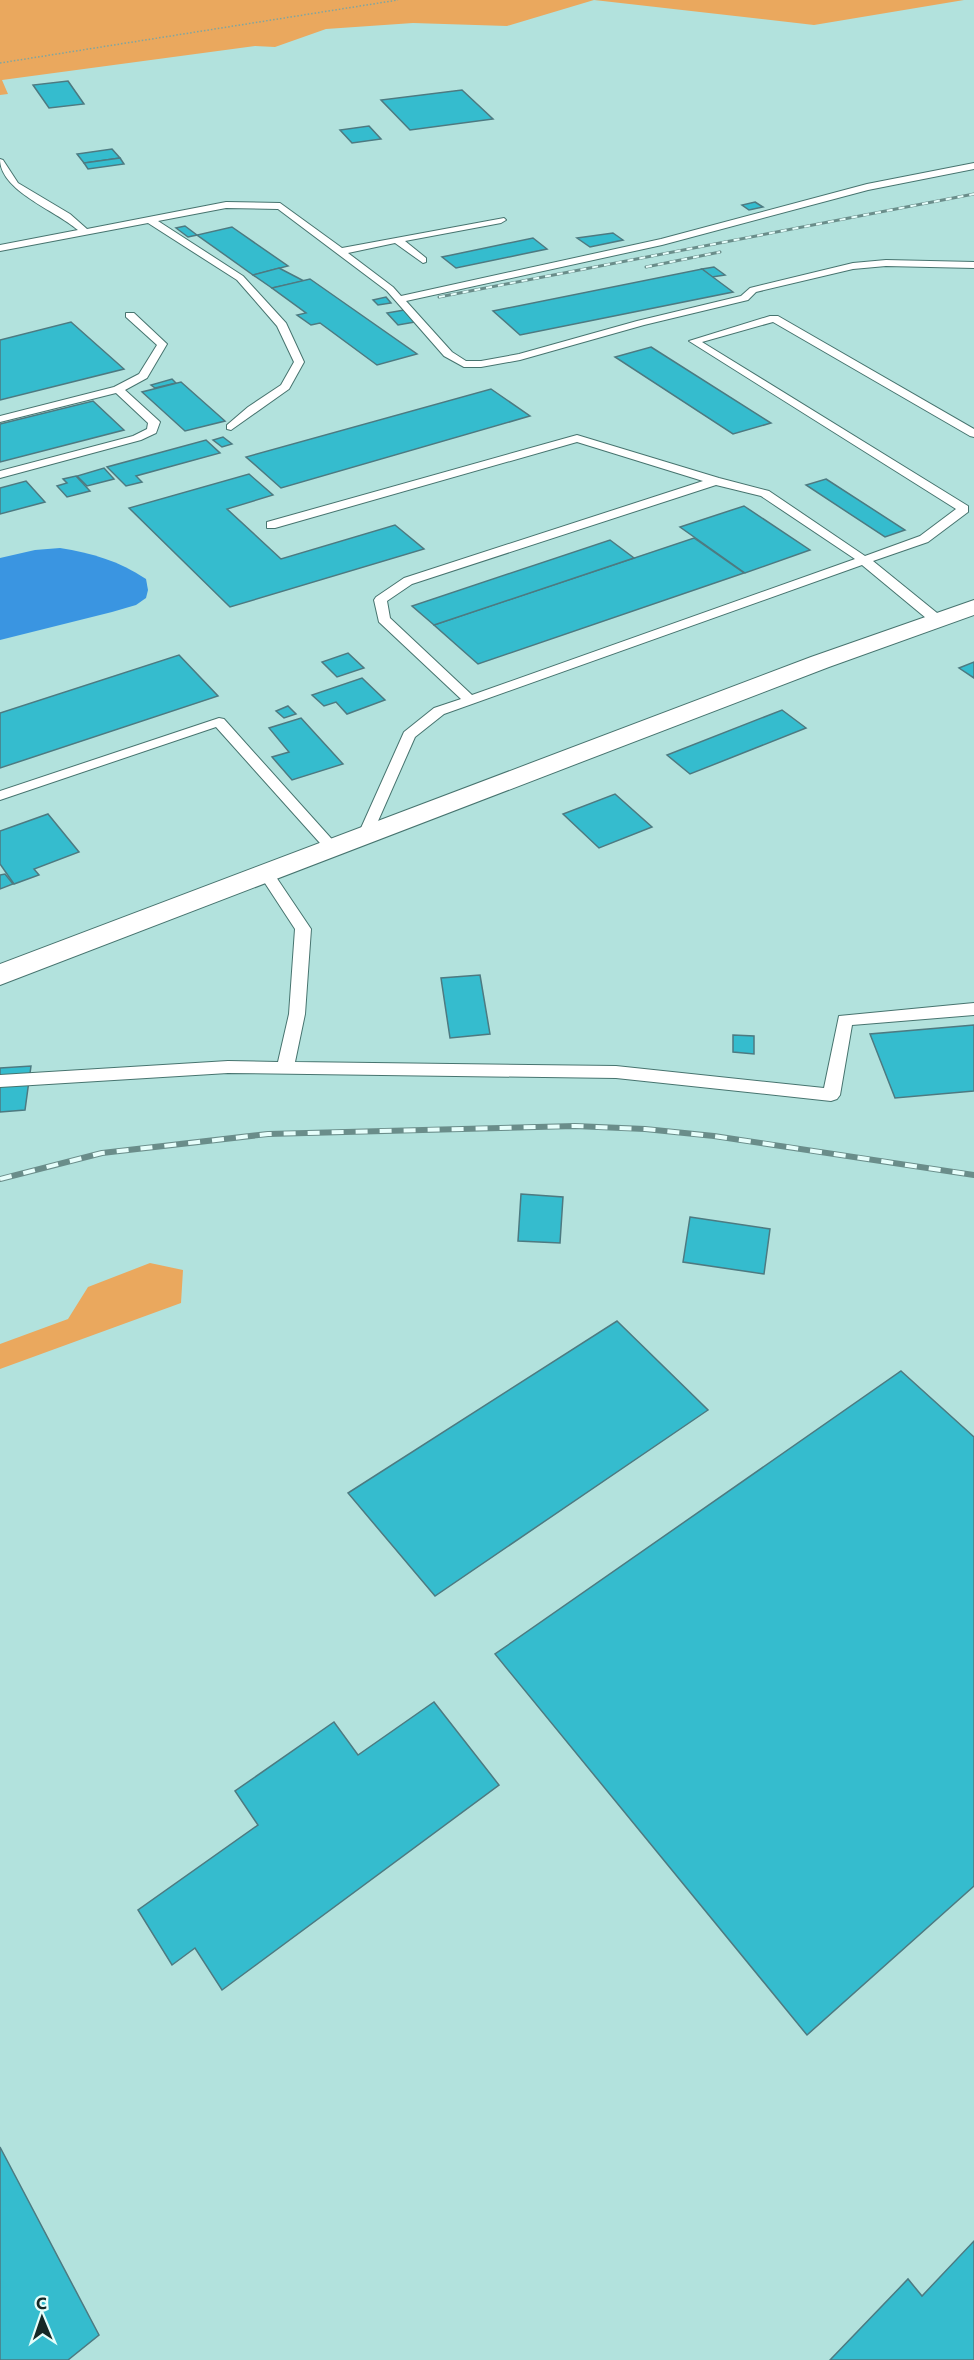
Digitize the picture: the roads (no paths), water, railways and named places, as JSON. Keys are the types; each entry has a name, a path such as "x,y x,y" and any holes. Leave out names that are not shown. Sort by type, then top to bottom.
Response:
{"street":[{"path":"0,975 820,662 974,607"}],"lane":[{"path":"0,162 15,185 67,216 85,232"},
{"path":"399,299 662,242 867,187 974,166"},
{"path":"0,248 226,205 280,206 341,251 399,299 448,354 464,363 481,364 520,357 641,323 744,298 753,290 853,266 886,263 974,266"},
{"path":"151,220 240,278 282,325 298,362 285,387 252,409 231,427"},
{"path":"341,251 501,220"},
{"path":"397,240 423,261"},
{"path":"0,419 118,389 143,376 162,344 130,315"},
{"path":"364,837 409,735 439,711 924,539 969,506 694,341 774,318 974,434"},
{"path":"0,475 137,438 152,431 154,422 118,389"},
{"path":"271,525 577,438 715,481 765,493 865,561 938,620"},
{"path":"470,700 384,619 380,600 408,581 715,481"},
{"path":"0,796 219,722 333,849"},
{"path":"267,874 303,928 297,1014 285,1068"},
{"path":"0,1081 221,1068 616,1072 831,1095 845,1020 974,1009"}],"water":[{"path":"60,548 83,552 126,567 146,579 148,590 146,598 136,605 112,612 0,640 0,558 35,550"}],"railway":[{"path":"439,297 974,194"},
{"path":"646,267 720,252"},
{"path":"0,1179 102,1153 268,1134 575,1126 645,1129 714,1136 974,1175"}]}
